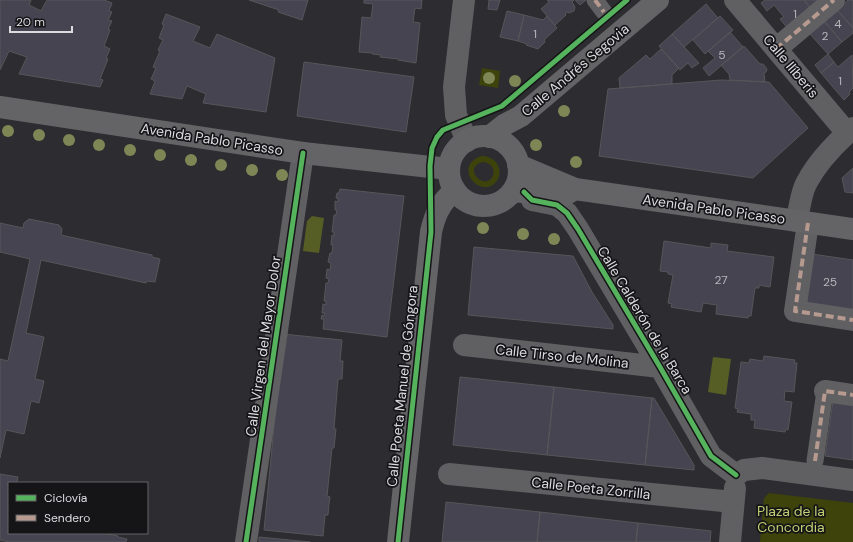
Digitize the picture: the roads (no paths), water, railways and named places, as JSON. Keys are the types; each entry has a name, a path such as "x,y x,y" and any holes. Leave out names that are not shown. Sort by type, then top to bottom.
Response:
{"main road":[{"name":"Calle Andrés Segovia","path":"489,137 504,125 521,116 658,0"},
{"name":"Avenida Pablo Picasso","path":"0,107 303,153 449,169"},
{"path":"477,137 489,137 496,139 509,147 513,153 518,165 518,191 502,201 487,206 478,206 461,198 450,180 449,169 454,154 459,147 467,141 477,137"},
{"name":"Avenida Pablo Picasso","path":"518,165 575,189 853,229"},
{"name":"Avenida Pablo Picasso","path":"518,191 563,196 575,189"},
{"name":"Calle Poeta Manuel de Góngora","path":"398,542 431,232 437,211 448,195 455,190"}],"street":[{"path":"464,0 454,87 456,115 467,141"},
{"name":"Calle Ilíberis","path":"735,0 776,49 850,130"},
{"path":"776,49 834,0"},
{"path":"850,130 820,161 806,183 799,206 802,222 795,311 853,320"},
{"name":"Calle Virgen del Mayor Dolor","path":"246,542 303,153"},
{"name":"Calle Calderón de la Barca","path":"518,191 532,200 557,205 567,213 660,367 711,456 736,475"},
{"name":"Calle Tirso de Molina","path":"464,345 660,367"},
{"path":"816,461 825,391 853,395"},
{"path":"730,542 736,475 744,470 762,468 853,480"},
{"name":"Calle Poeta Zorrilla","path":"449,474 733,502"}],"park label":[{"name":"Plaza de la Concordia","path":"791,520"}]}
